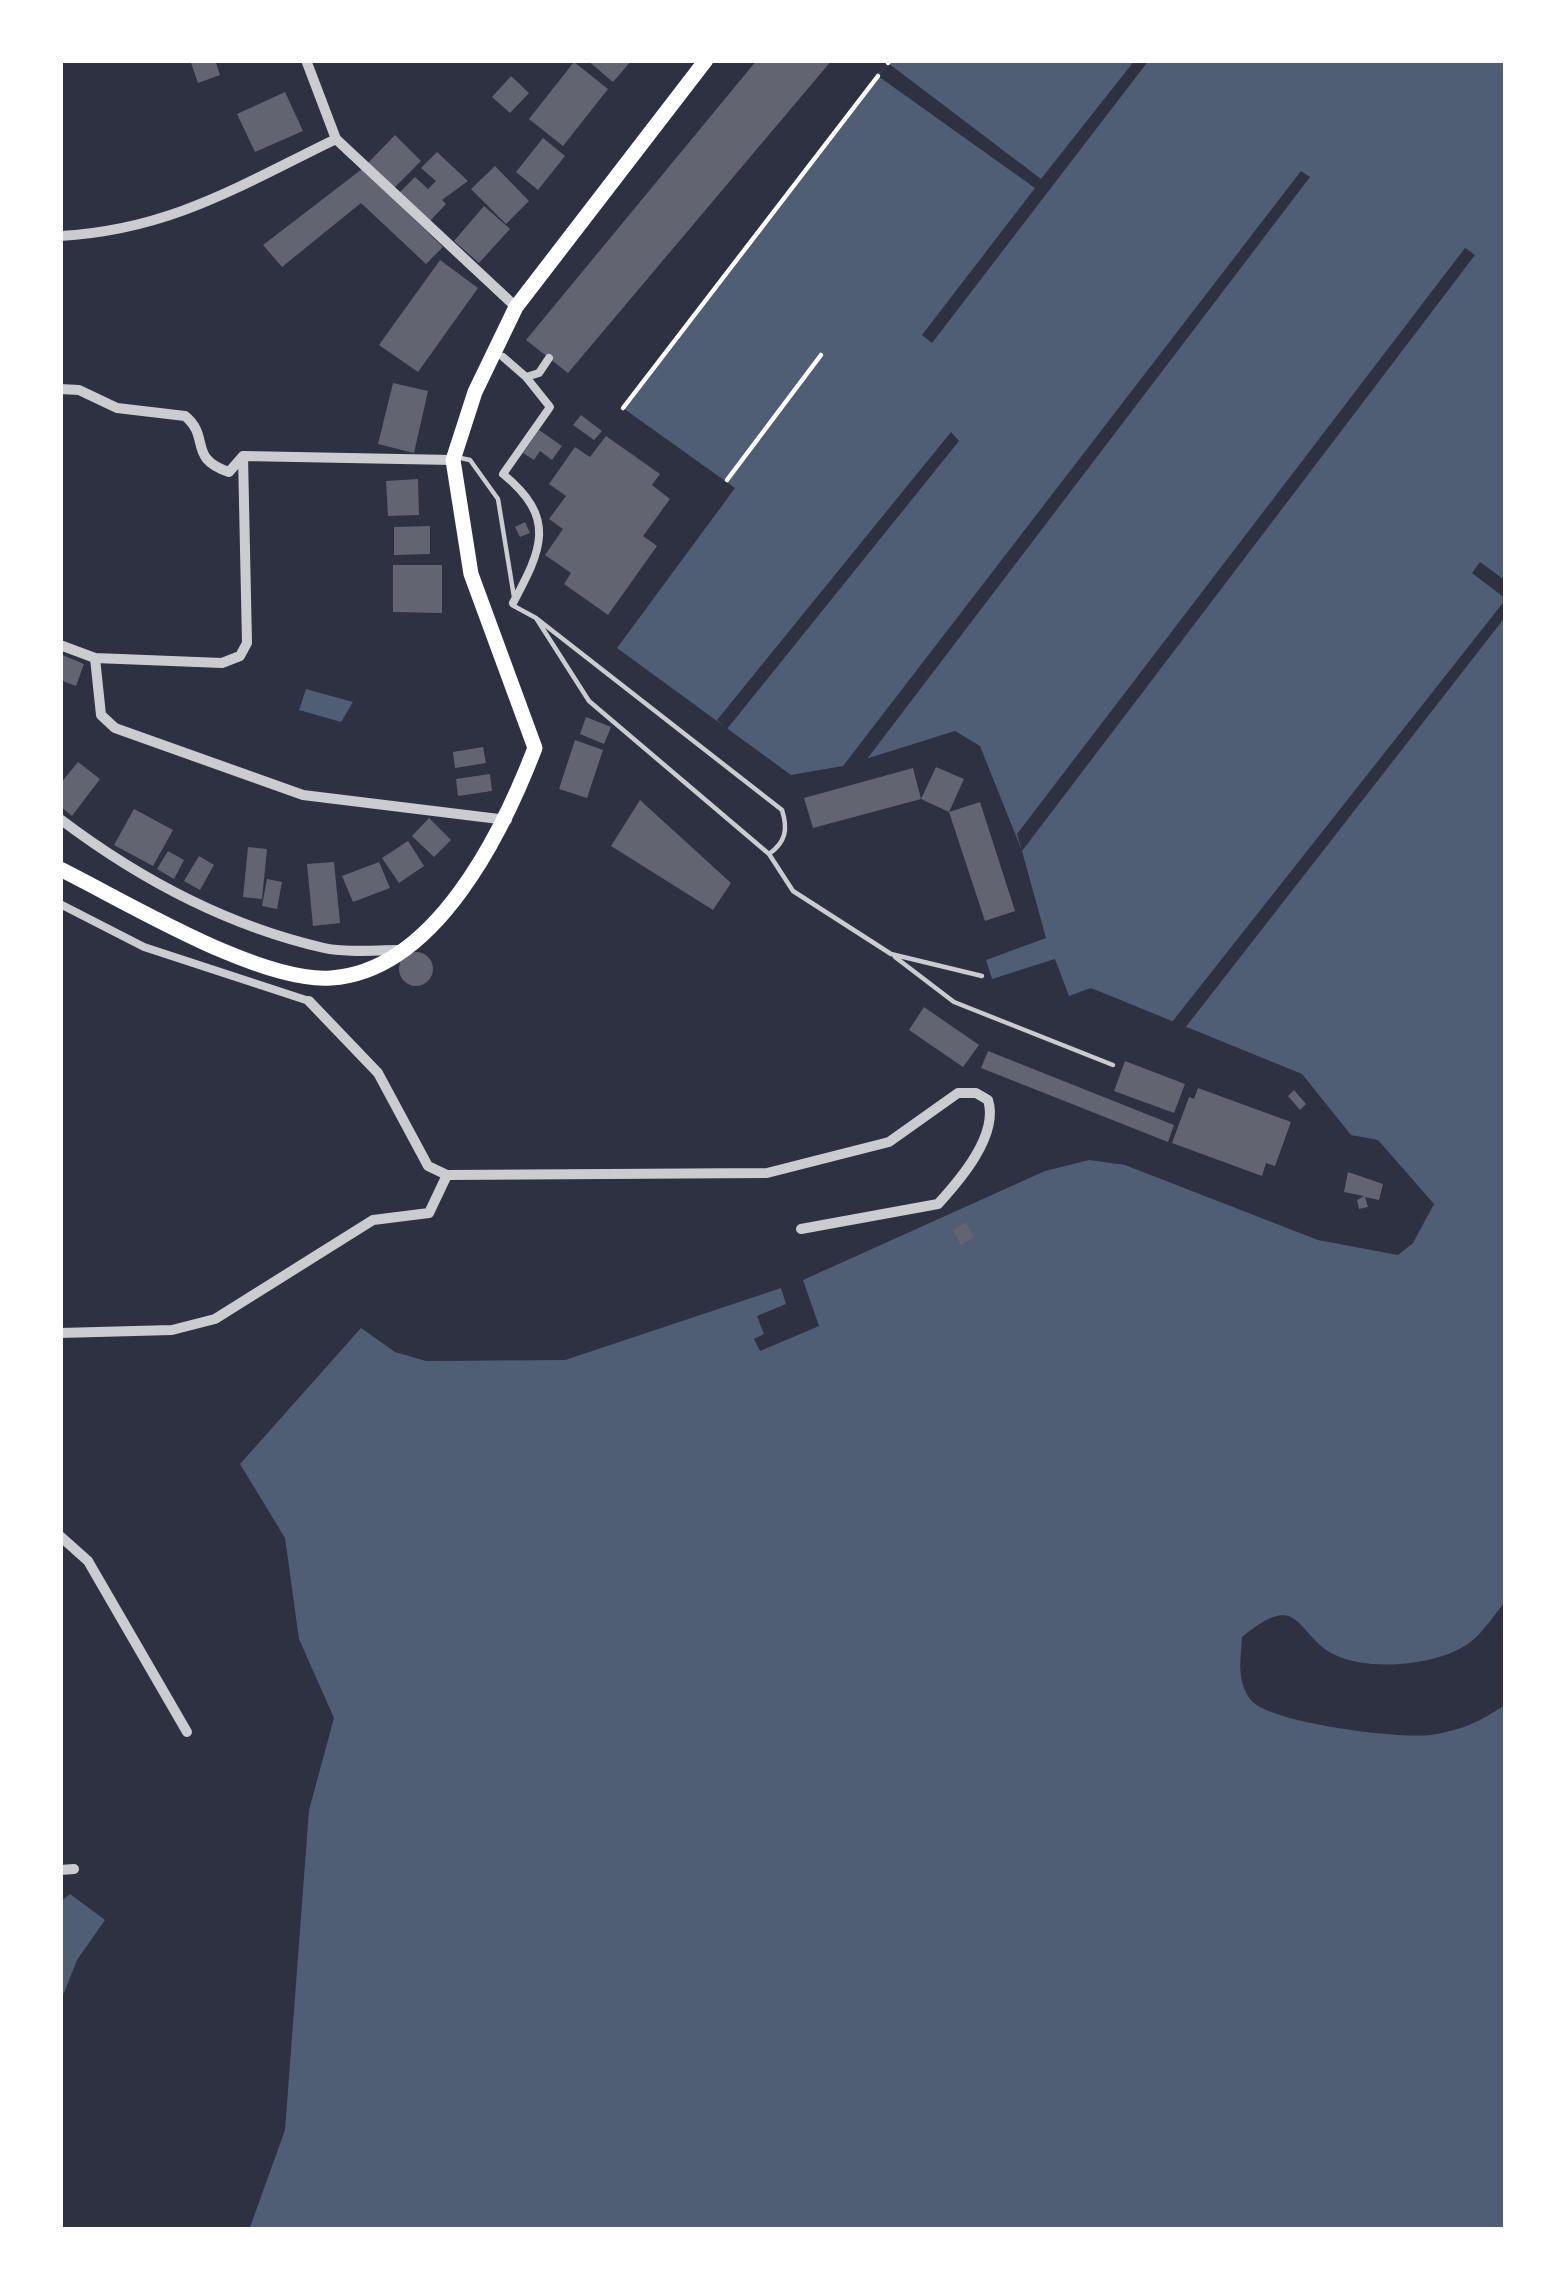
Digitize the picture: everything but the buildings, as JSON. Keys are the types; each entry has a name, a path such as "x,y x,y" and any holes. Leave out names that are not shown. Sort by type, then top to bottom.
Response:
{"main road":[{"path":"60,869 248,961 305,976 333,978 360,970 398,950 458,900 507,820 535,748 471,574 454,459 475,392 516,307 706,60"}],"street":[{"path":"306,60 336,140 516,307"},
{"path":"60,236 114,233 164,221 336,140"},
{"path":"503,357 526,376 550,407 503,474 533,498 538,524 540,554 513,604"},
{"path":"526,376 539,373 549,358"},
{"path":"60,389 79,390 117,408 185,416 197,430 199,449 211,466 229,472 243,456 454,459"},
{"path":"60,646 95,658 222,663 241,656 247,643 243,456"},
{"path":"95,658 101,715 115,728 303,795 507,820"},
{"path":"60,819 106,855 219,915 328,949 398,950"},
{"path":"60,904 144,946 309,1001 361,1049 428,1166 447,1175 766,1173 889,1142 958,1093 976,1093 988,1100 982,1140 938,1204 801,1229"},
{"path":"60,1333 172,1330 215,1319 373,1220 429,1213 447,1175"},
{"path":"60,1536 88,1561 187,1732"},
{"path":"60,1870 74,1869"}],"lane":[{"path":"454,459 470,460 498,499 513,604"},
{"path":"513,604 782,810 788,827 779,847 769,854"},
{"path":"487,618 513,604"},
{"path":"536,618 589,701 769,854 793,891 891,954 954,1002 1114,1065"},
{"path":"891,954 982,976"}],"path":[{"path":"622,408 878,76"},
{"path":"727,480 821,355"}],"water":[{"path":"890,60 1506,60 1506,1601 1469,1643 1439,1657 1402,1664 1348,1660 1321,1646 1295,1620 1276,1616 1242,1637 1240,1662 1251,1700 1282,1716 1336,1728 1430,1735 1470,1724 1506,1704 1506,2230 249,2230 285,2130 309,1810 334,1718 299,1639 285,1538 240,1464 361,1328 395,1352 426,1361 565,1360 781,1288 786,1304 757,1316 764,1334 754,1339 760,1351 819,1326 803,1280 1045,1171 1089,1160 1125,1165 1318,1240 1398,1255 1413,1243 1434,1204 1378,1140 1351,1135 1302,1074 1091,988 1069,996 1055,959 992,979 986,960 1046,938 1022,851 980,746 955,731 843,766 791,775 617,648 735,488 623,408"},
{"path":"306,689 353,702 341,722 299,710"},
{"path":"70,1894 105,1920 77,1960 60,2003 60,1902"}],"pier":[{"path":"1135,60 1149,60 932,343 922,335 1035,188 878,76 888,63 1041,179"},
{"path":"1301,171 1310,177 867,759 843,766"},
{"path":"1465,248 1475,255 1022,851 1017,834"},
{"path":"951,432 959,441 727,729 717,720"},
{"path":"1480,562 1506,581 1506,599 1472,573"},
{"path":"1506,599 1506,616 1185,1028 1172,1022"}]}
